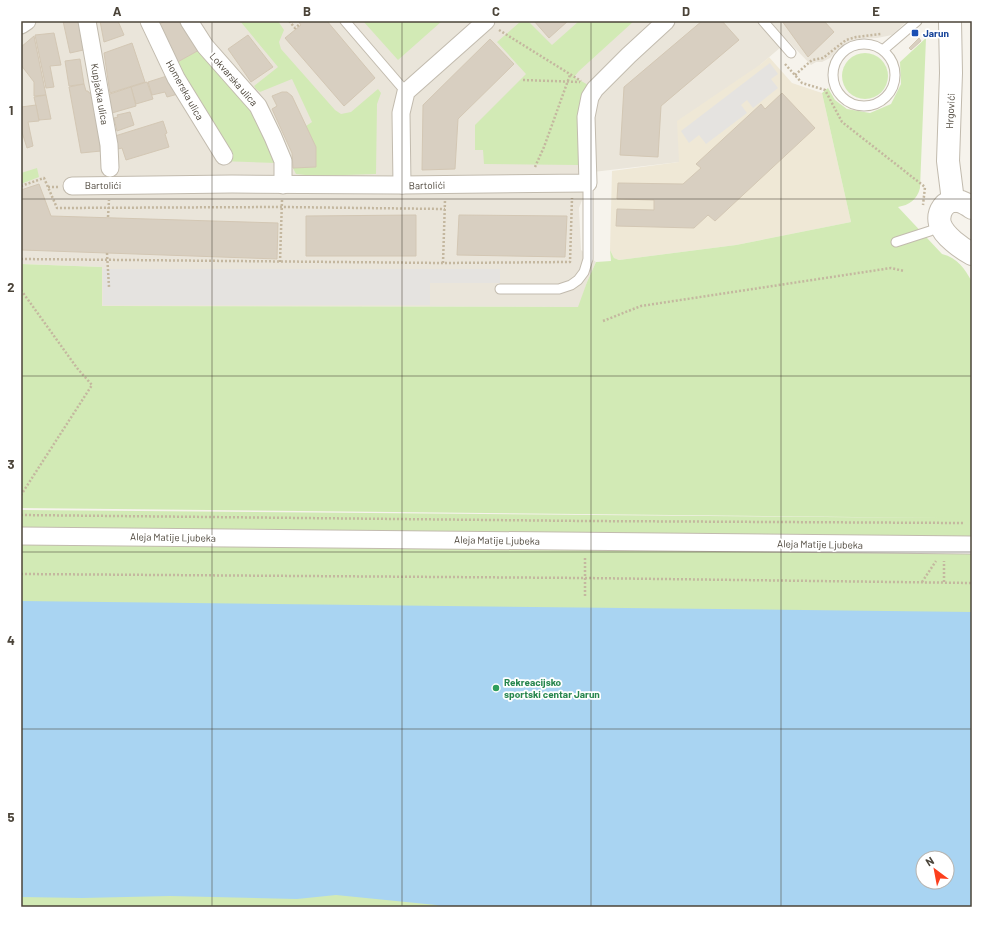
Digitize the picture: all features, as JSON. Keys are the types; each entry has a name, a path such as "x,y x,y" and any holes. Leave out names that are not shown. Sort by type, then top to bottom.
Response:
{"street":[{"path":"21,25 27,21"},
{"name":"Kupjačka ulica","path":"87,21 109,144 110,168"},
{"name":"Homerska ulica","path":"149,21 176,78 224,156"},
{"name":"Lokvarska ulica","path":"189,21 205,46 258,106 283,161 283,185"},
{"path":"402,185 401,113 406,92 486,21"},
{"path":"580,183 586,117 590,97 595,89 629,55 666,21"},
{"name":"Hrgovići","path":"950,21 952,73 948,161 962,205"},
{"name":"Bartolići","path":"72,186 232,184 446,185 580,183"},
{"path":"962,205 947,203 940,213 939,220 941,226 948,235 964,250 972,254"},
{"name":"Aleja Matije Ljubeka","path":"21,536 972,545"}],"lane":[{"path":"345,21 406,92"},
{"path":"763,21 791,54"},
{"path":"883,50 917,21"},
{"path":"861,45 874,46 883,50 890,57 894,66 896,77 894,87 888,96 881,102 871,106 851,104 842,98 836,89 834,81 836,63 841,55 848,49 861,45"},
{"path":"500,289 559,289 571,285 578,280 584,272 588,260 580,183"},
{"path":"896,242 941,226"}],"path":[{"path":"289,21 295,28 300,24"},
{"path":"486,21 582,82 523,80"},
{"path":"795,76 812,60 823,58 846,40 856,37 887,34"},
{"path":"782,60 802,83 825,90 842,122 925,187"},
{"path":"527,184 544,147 570,75"},
{"path":"21,186 44,178 57,208 282,207 445,209"},
{"path":"21,259 444,263 570,262 580,183"},
{"path":"280,262 283,185"},
{"path":"444,263 446,185"},
{"path":"107,253 109,286"},
{"path":"603,321 641,306 891,268 904,271"},
{"path":"21,290 77,368 92,384 21,495"},
{"path":"21,515 585,521 963,523"},
{"path":"944,522 944,527"},
{"path":"922,582 934,566 939,555"},
{"path":"585,557 585,596"},
{"path":"944,560 944,582"},
{"path":"21,574 585,578 972,583"}],"shaded area":[{"path":"21,21 907,21 892,35 852,40 840,47 830,58 811,65 788,41 761,64 679,162 593,172 579,208 581,250 596,262 587,282 579,307 101,306 102,267 21,264"},
{"path":"769,57 792,83 822,93 851,222 736,245 619,260 614,258 610,250 612,171 679,162 677,121"},
{"path":"770,63 778,74 771,79 778,88 753,108 747,100 741,105 747,113 706,144 699,135 689,143 681,131"},
{"path":"103,269 500,269 500,283 430,283 430,305 103,305"}],"green space":[{"path":"240,21 278,21 284,30 279,42 281,49 335,110 341,114 351,112 378,89 381,93 377,104 376,174 315,176 296,174 293,168 316,167 316,147 306,126 312,122 292,79 260,92 256,89 254,86 278,67"},
{"path":"363,21 442,21 398,60"},
{"path":"521,21 528,21 552,45 579,21 634,21 574,77 590,86 579,165 484,164 483,150 475,150 475,125 526,74 497,42"},
{"name":"Rekreacijsko sportski centar Jarun","path":"926,38 920,188 915,199 906,205 898,207 942,254 957,261 972,282 972,907 21,907 21,510 947,518 21,508 21,264 102,267 102,306 578,307 596,262 611,261 610,250 614,258 619,260 736,245 851,222 822,93 828,88 835,100 847,109 870,113 891,104 901,84 900,62"},
{"path":"201,49 255,115 276,163 219,161 174,64"},
{"path":"865,53 878,57 884,63 888,76 884,89 878,95 865,99 852,95 846,89 842,76 846,63 852,57"},
{"path":"37,168 39,177 21,184 21,173"}],"water":[{"name":"Rekreacijsko sportski centar Jarun","path":"21,601 972,612 972,907 441,907 436,905 336,895 297,899 170,896 82,898 21,897"}],"building":[{"path":"63,21 82,21 88,49 70,53"},
{"path":"100,21 118,21 124,35 104,42"},
{"path":"165,21 182,21 201,49 174,64 156,26"},
{"path":"298,21 327,21 375,78 344,106 285,38 301,25"},
{"path":"534,21 568,21 549,38"},
{"path":"702,21 722,21 739,40 661,106 658,157 620,155 624,87"},
{"path":"782,21 824,21 834,32 808,57"},
{"path":"54,33 61,65 50,66 54,87 46,88 35,35"},
{"path":"248,35 273,67 251,82 228,49"},
{"path":"34,36 46,95 34,96 34,82 21,65 21,47"},
{"path":"919,38 921,41 911,50 909,48"},
{"path":"490,39 514,64 458,119 455,169 422,170 423,105"},
{"path":"132,43 145,82 110,93 104,53"},
{"path":"80,59 84,84 69,86 65,61"},
{"path":"170,75 178,94 167,97 165,92 152,95 148,82"},
{"path":"147,82 153,99 136,104 131,87"},
{"path":"84,84 86,91 89,93 94,92 95,111 101,151 81,153 69,87"},
{"path":"131,87 136,106 112,113 107,95"},
{"path":"282,92 287,92 292,96 316,147 316,167 293,168 292,153 272,109 277,106 272,96"},
{"path":"782,93 815,128 715,221 708,215 694,228 616,226 617,209 654,210 654,200 617,199 618,183 683,184 701,168 696,164 761,104 765,109"},
{"path":"46,95 51,119 39,120 34,97"},
{"path":"36,105 39,121 28,122 33,146 27,148 21,129 21,107"},
{"path":"130,112 134,125 117,131 114,118 118,117 117,115"},
{"path":"163,121 169,147 126,160 122,148 118,149 115,136"},
{"path":"39,184 51,216 278,223 277,259 22,250 21,190"},
{"path":"416,215 416,256 306,256 306,216"},
{"path":"459,215 567,216 565,257 457,255"}],"place":[{"name":"Jarun","path":"915,33"},
{"name":"Rekreacijsko sportski centar Jarun","path":"496,688"}]}
